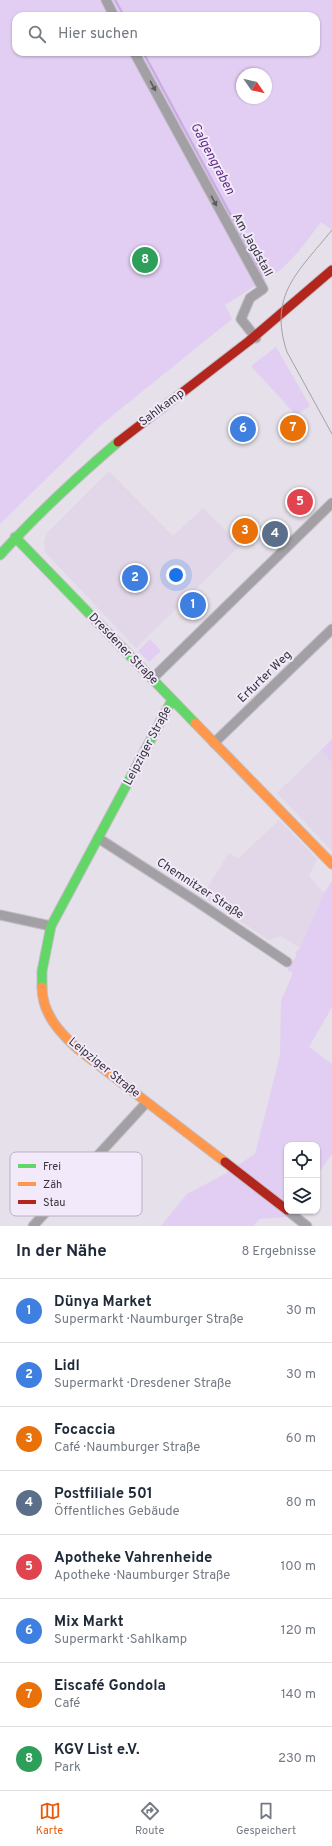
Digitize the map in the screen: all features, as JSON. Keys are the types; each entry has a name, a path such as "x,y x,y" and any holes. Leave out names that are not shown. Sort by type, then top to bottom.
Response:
{"street":[{"path":"106,0 112,12"},
{"name":"Am Jagdstall","path":"136,56 263,288 250,298 240,319 256,338"},
{"name":"Sahlkamp","path":"0,555 15,537 89,467 138,426 256,338 305,296 332,270"},
{"path":"152,679 332,503"},
{"name":"Dresdener Straße","path":"15,537 332,864"},
{"name":"Erfurter Weg","path":"214,743 332,629"},
{"name":"Leipziger Straße","path":"172,700 51,926 44,954 42,979 46,1008 60,1033 79,1050 284,1209"},
{"name":"Chemnitzer Straße","path":"98,838 196,900 287,962"},
{"path":"0,915 51,926"},
{"path":"101,1152 146,1103"},
{"name":"Leipziger Straße","path":"291,1214 307,1226"},
{"path":"33,1226 42,1216"}],"shaded area":[{"path":"0,0 332,0 332,230 321,222 299,251 282,269 225,305 232,319 102,424 0,524"},
{"path":"276,347 310,406 296,415 251,366"},
{"path":"109,471 173,536 203,508 241,545 136,648 45,552 44,544 46,534"},
{"path":"150,639 161,651 149,662 138,651"},
{"path":"332,739 332,762 321,750"},
{"path":"321,750 332,762 332,851 277,793"},
{"path":"279,820 317,859 309,876 324,893 300,948 281,936 269,940 202,896 229,853 238,859"},
{"path":"332,881 332,1007 309,1047 332,1064 332,1154 320,1171 320,1142 284,1142 284,1214 289,1214 287,1217 260,1219 253,1226 161,1226 187,1194 223,1175 255,1154 280,1055 281,1001 293,973 287,970 297,955 295,953 300,948 324,893"}],"waterway":[{"name":"Galgengraben","path":"115,0 122,12"},
{"name":"Galgengraben","path":"145,56 263,275"}],"tram line":[{"path":"332,230 298,272 290,285 284,299 281,315 282,332 287,352 332,434"}],"traffic: fast":[{"path":"0,555 57,497 118,442"},
{"path":"15,537 195,723"},
{"path":"42,987 42,971 51,926 172,700"}],"traffic: slow":[{"path":"195,723 332,864"},
{"path":"42,987 45,1006 53,1022 72,1044 225,1162"}],"traffic: jam":[{"path":"118,442 249,341 332,270"},
{"path":"225,1162 284,1208"}],"place":[{"name":"KGV List e.V.","path":"145,260"},
{"name":"Eiscafé Gondola","path":"293,428"},
{"name":"Mix Markt","path":"243,429"},
{"name":"Apotheke Vahrenheide","path":"300,502"},
{"name":"Focaccia","path":"245,531"},
{"name":"Postfiliale 501","path":"275,534"},
{"name":"Lidl","path":"135,578"},
{"name":"Dünya Market","path":"193,605"}]}
